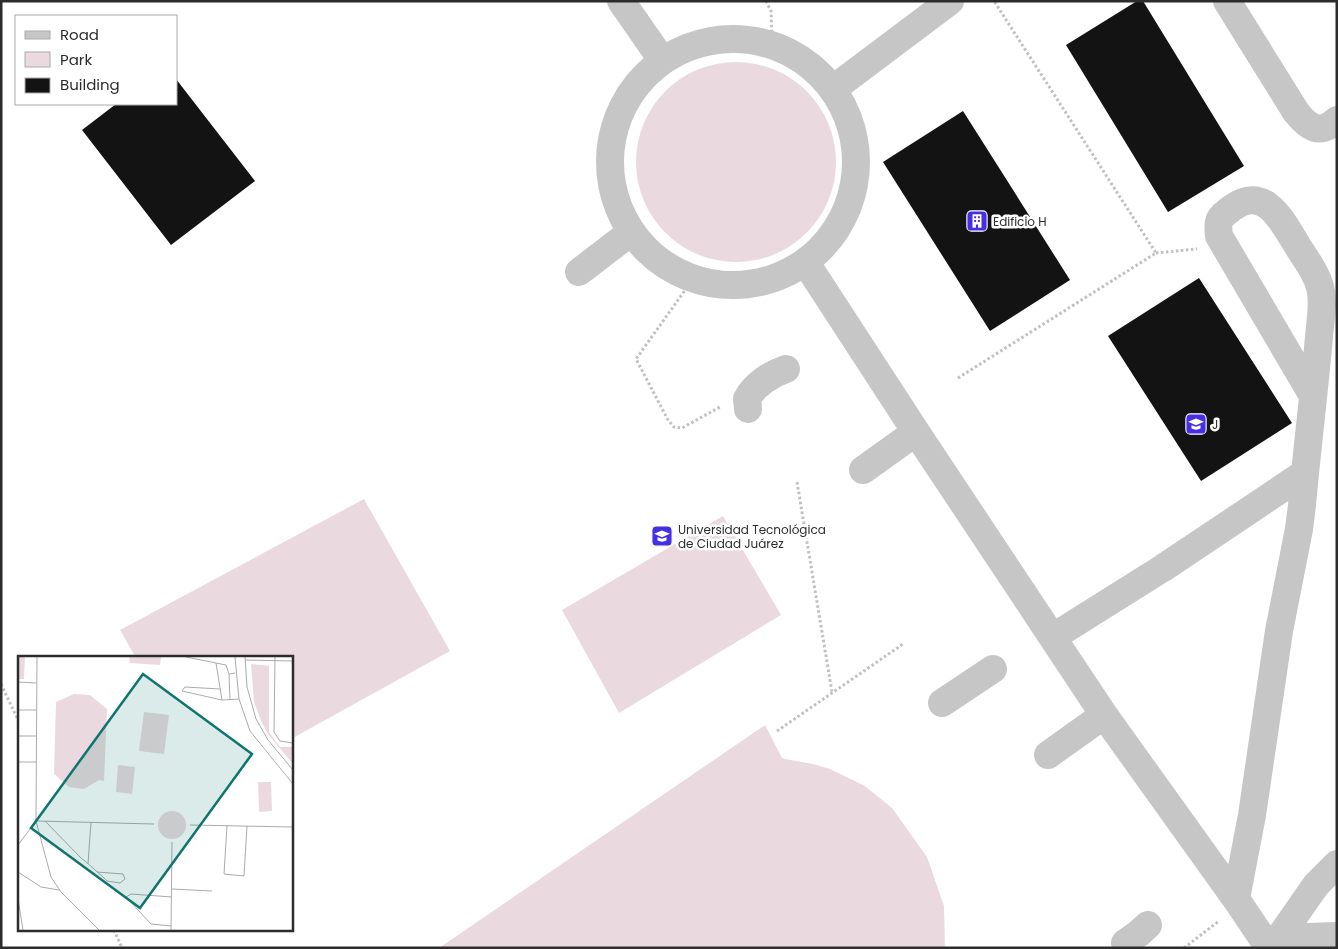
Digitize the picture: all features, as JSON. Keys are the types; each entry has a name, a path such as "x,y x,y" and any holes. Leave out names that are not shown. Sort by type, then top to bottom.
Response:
{"street":[{"path":"621,1 662,60"},
{"path":"833,89 950,1"},
{"path":"1227,1 1304,122 1313,128 1324,129 1337,120"},
{"path":"734,38 772,44 806,62 833,89 849,118 856,150 856,182 846,214 829,241 806,263 770,281 731,286 693,279 658,260 631,232 614,197 609,159 616,121 634,87 662,60 696,43 734,38"},
{"path":"1238,902 1279,631 1299,530 1313,396 1322,300 1320,285 1314,272 1278,216 1270,207 1251,199 1239,203 1222,215 1217,224 1219,236 1313,396"},
{"path":"579,272 631,232"},
{"path":"806,263 1104,715 1271,948 1316,885 1337,864"},
{"path":"748,404 755,388 786,369"},
{"path":"863,470 916,432"},
{"path":"1053,637 1163,568 1305,474"},
{"path":"942,703 993,669"},
{"path":"1048,756 1104,715"},
{"path":"1125,943 1148,925"},
{"path":"1277,948 1308,938 1337,936"}],"path":[{"path":"766,1 771,11 772,44"},
{"path":"994,1 1156,253"},
{"path":"958,378 1156,253 1225,247"},
{"path":"693,279 636,359 668,420 674,427 682,428 726,404 748,404"},
{"path":"797,482 832,692"},
{"path":"777,731 904,644"},
{"path":"1,684 18,720"},
{"path":"1184,948 1238,902"},
{"path":"115,932 122,948"}],"green space":[{"path":"736,62 755,64 783,74 799,85 813,99 828,124 834,143 836,162 834,181 824,209 813,225 799,239 774,254 755,260 736,262 717,260 689,250 673,239 659,225 644,200 638,181 636,162 638,143 648,115 659,99 673,85 698,70 717,64"},
{"path":"364,499 450,651 292,738 292,656 135,656 120,630"},
{"path":"723,516 781,615 619,713 562,610"},
{"path":"765,725 782,758 830,769 865,786 892,808 927,857 944,906 945,948 439,948"}],"building":[{"path":"1137,1 1143,1 1244,166 1168,212 1066,45"},
{"path":"178,82 255,181 171,245 82,130 115,105 178,105"},
{"name":"Edificio H","path":"963,111 1070,280 990,331 883,162"},
{"path":"1199,278 1292,423 1201,481 1108,336"}],"place":[{"name":"Edificio H","path":"977,221"},
{"name":"J","path":"1196,424"},
{"name":"Universidad Tecnológica de Ciudad Juárez","path":"662,536"}]}
